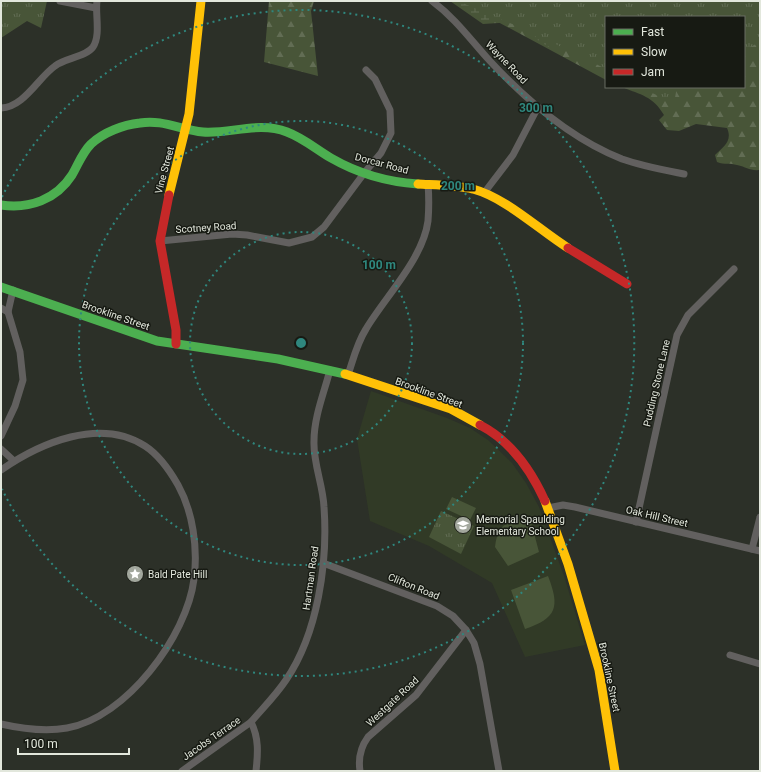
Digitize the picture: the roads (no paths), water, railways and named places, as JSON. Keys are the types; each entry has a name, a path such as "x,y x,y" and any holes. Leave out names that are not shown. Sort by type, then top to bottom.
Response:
{"street":[{"path":"1,108 7,108 17,103 46,72 59,63 85,53 93,47 96,39 96,4 60,1"},
{"name":"Vine Street","path":"176,344 176,330 162,260 160,241 165,211 186,129 193,81 200,1"},
{"name":"Wayne Road","path":"432,1 447,12 489,59 538,107 587,142 622,158 649,167 684,174"},
{"name":"Scotney Road","path":"160,241 232,234 247,234 289,243 312,237 324,227 381,153 391,133 392,121 390,110 384,94 375,79 366,70"},
{"path":"484,193 513,155 538,107"},
{"name":"Dorcar Road","path":"1,205 13,208 37,205 54,194 69,179 86,150 102,135 116,128 133,123 149,122 170,124 186,129 215,133 271,128 280,130 339,163 365,172 401,182 455,186 484,193 585,260 627,284"},
{"path":"348,375 365,330 403,276 418,248 428,222 428,184"},
{"name":"Pudding Stone Lane","path":"636,522 677,335 688,315 734,269"},
{"name":"Brookline Street","path":"1,287 157,341 278,359 348,375 451,409 492,431 513,450 524,463 538,485 548,508 568,564 599,670 615,771"},
{"path":"1,436 15,406 23,380 20,352 8,312 13,290"},
{"path":"1,308 8,312"},
{"name":"Hartman Road","path":"251,722 287,679 300,654 315,617 324,563 326,532 324,505 315,458 314,441 316,420 330,370"},
{"path":"1,470 14,461 59,440 81,435 116,435 131,439 146,446 169,470 183,495 192,526 194,579 189,602 162,655 125,699 85,723 68,728 36,730 1,724"},
{"path":"1,449 14,461"},
{"name":"Oak Hill Street","path":"548,508 563,505 575,507 760,551"},
{"path":"752,549 760,517"},
{"name":"Clifton Road","path":"324,563 437,606 453,616 466,630 474,644 480,664 499,771"},
{"name":"Westgate Road","path":"360,771 358,764 360,751 368,738 416,695 466,630"},
{"path":"730,655 760,664"},
{"path":"251,722 256,731 258,743 256,771"},
{"name":"Jacobs Terrace","path":"182,771 251,722"}],"place":[{"name":"Memorial Spaulding Elementary School","path":"463,525"},
{"name":"Bald Pate Hill","path":"135,574"}]}
